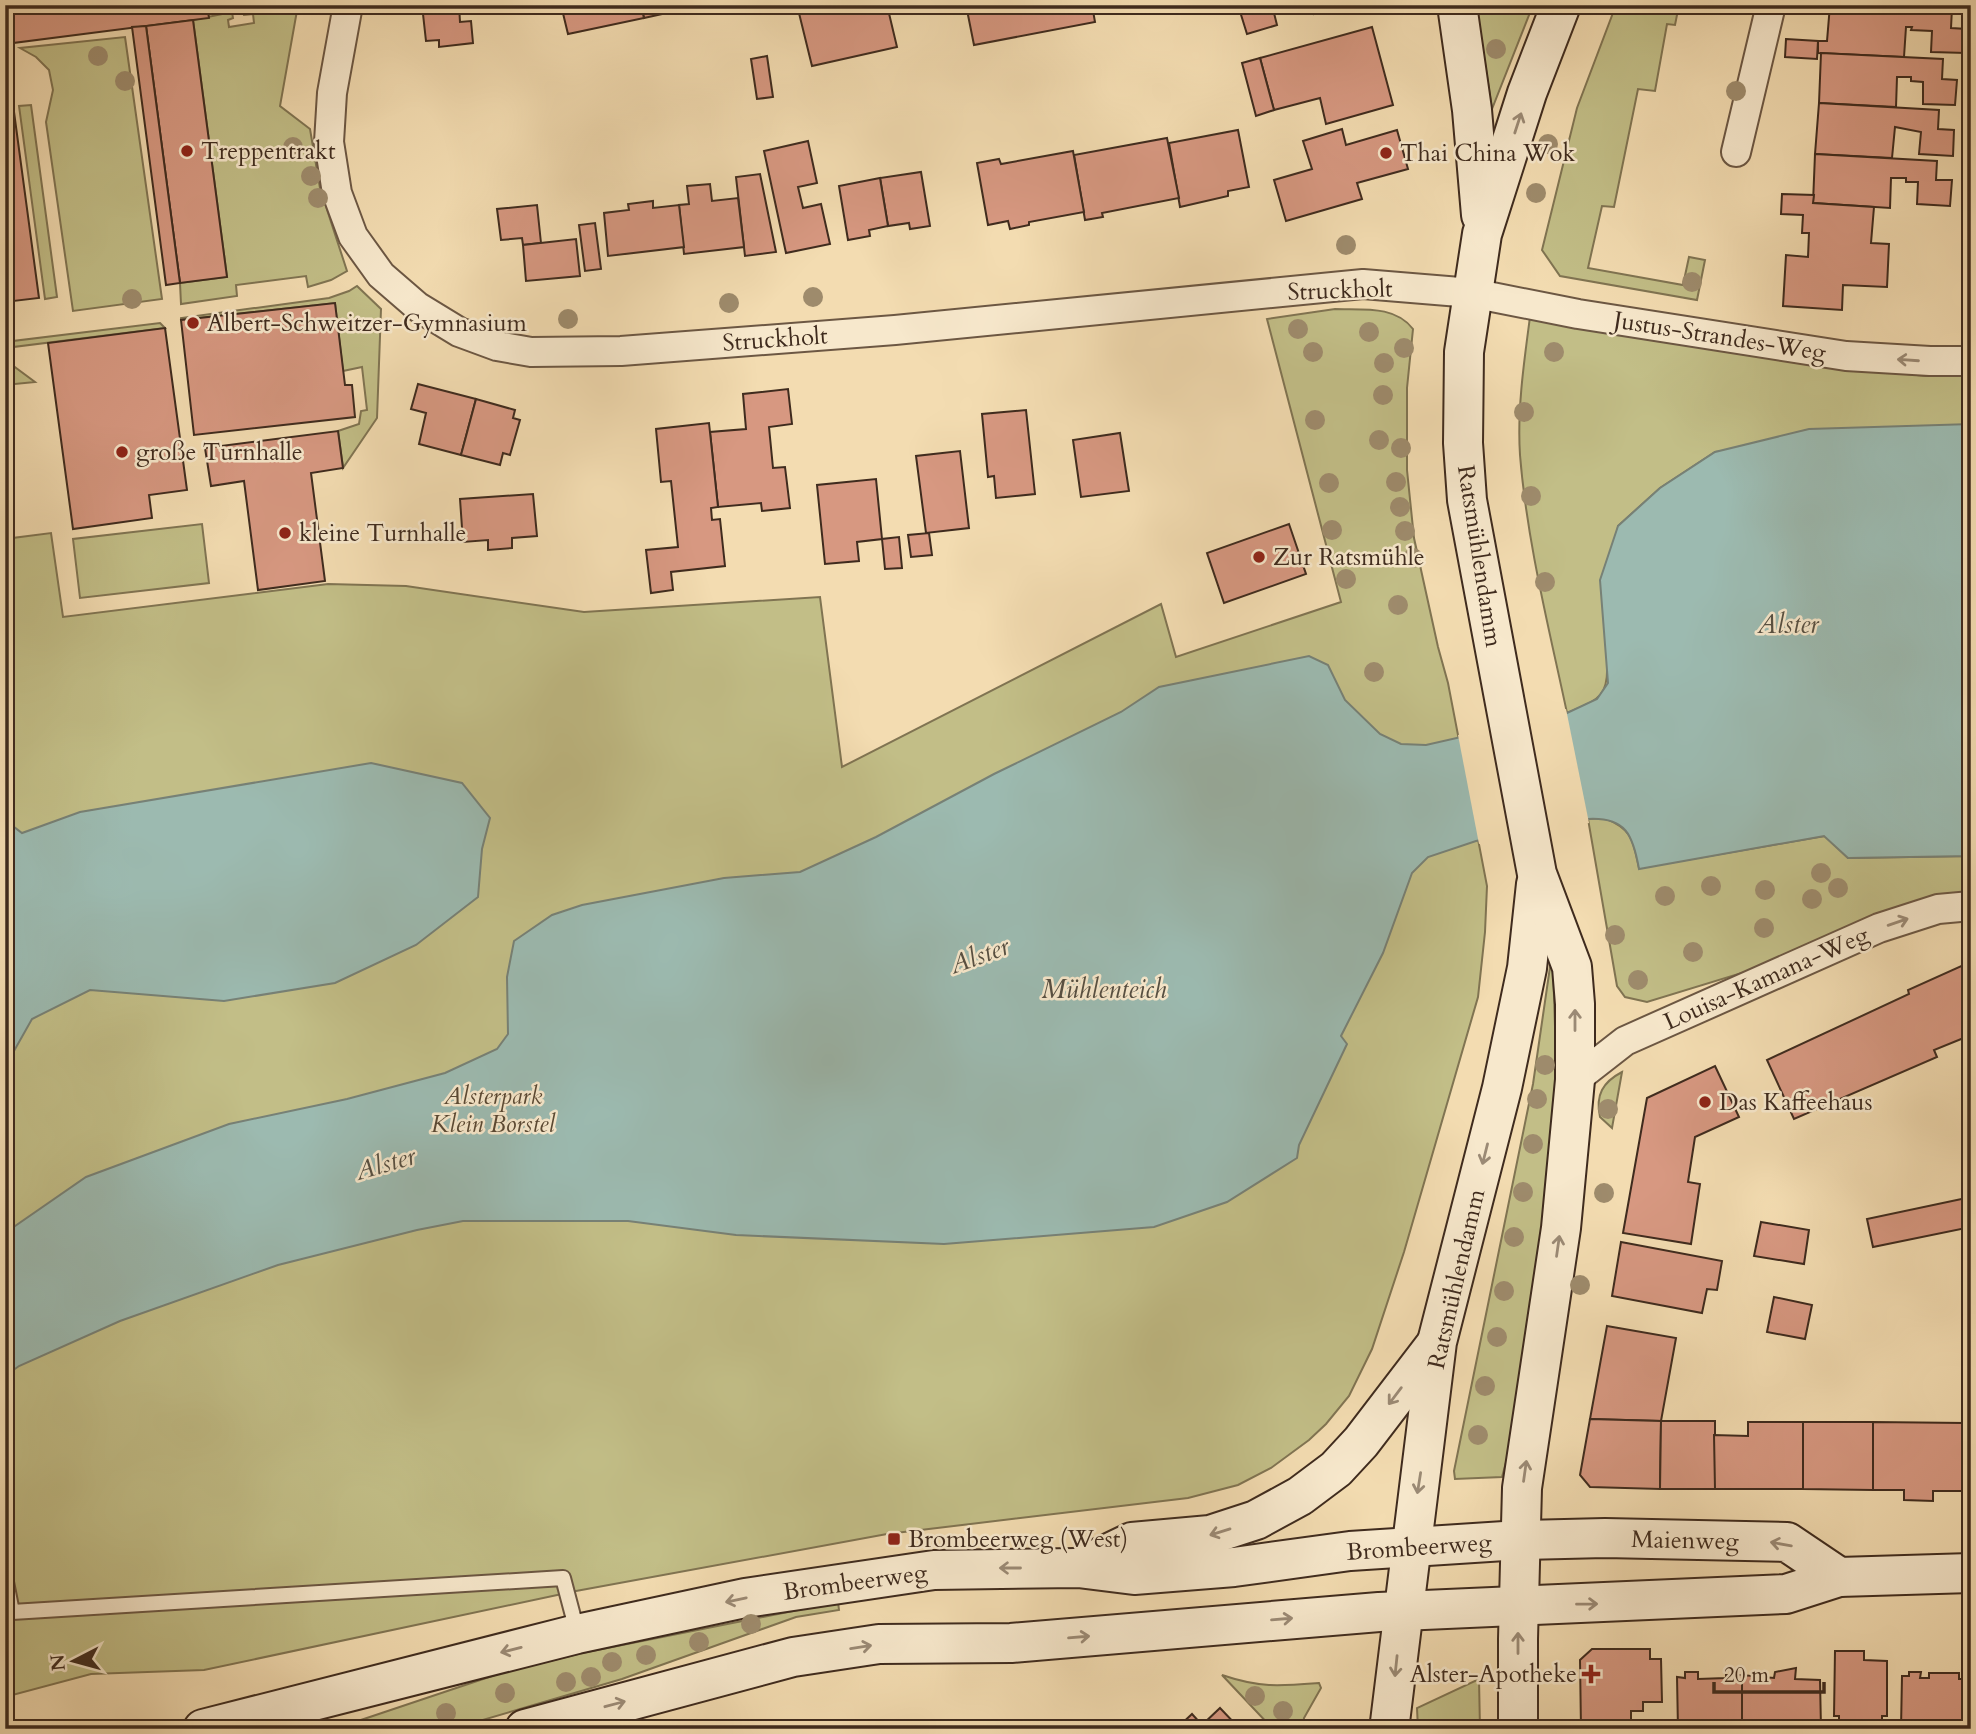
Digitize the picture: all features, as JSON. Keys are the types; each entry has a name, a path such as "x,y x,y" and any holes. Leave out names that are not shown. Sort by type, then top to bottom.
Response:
{"main road":[{"name":"Ratsmühlendamm","path":"1457,5 1472,110 1482,234"},
{"name":"Ratsmühlendamm","path":"1518,1729 1522,1488 1561,1228 1575,1080 1575,1004 1572,967 1537,874 1467,500 1463,443 1464,352 1482,234 1527,93 1561,5"},
{"name":"Ratsmühlendamm","path":"1390,1726 1437,1342 1517,1021 1527,968 1537,874"},
{"path":"1079,1569 1132,1542 1210,1535 1256,1520 1300,1496 1336,1469 1361,1442 1437,1342"},
{"name":"Brombeerweg","path":"203,1729 577,1634 745,1598 874,1577 969,1568 1079,1569 1134,1575 1234,1567 1350,1551 1520,1539"},
{"name":"Maienweg","path":"1520,1539 1787,1542 1839,1577"},
{"path":"525,1729 793,1657 879,1644 1011,1643 1312,1616 1786,1594 1839,1577 1971,1573"}],"street":[{"name":"Struckholt","path":"348,5 332,93 329,142 337,193 353,236 381,275 418,307 460,332 497,346 531,352 621,351 895,330 1363,284 1472,293"},
{"path":"1736,152 1771,5"},
{"name":"Justus-Strandes-Weg","path":"1472,293 1578,314 1846,356 1930,361 1971,360"},
{"name":"Louisa-Kamana-Weg","path":"1575,1080 1625,1041 1879,928 1938,909 1971,905"}],"lane":[{"path":"5,1577 12,1612 563,1578 577,1634"}],"green space":[{"path":"298,5 280,106 310,129 320,188 347,271 331,280 308,287 306,276 236,285 237,296 181,304 180,283 227,277 193,20 232,12 233,18 228,20 229,27 254,23 253,14 244,15 243,10"},
{"path":"1477,5 1533,5 1492,109 1477,11"},
{"path":"1616,5 1679,5 1675,25 1667,24 1655,91 1638,89 1614,207 1602,206 1588,268 1683,285 1689,257 1705,260 1697,300 1560,276 1542,250 1577,108"},
{"path":"125,37 162,299 73,311 46,122 53,90 49,70 36,57 20,48"},
{"path":"31,105 57,297 45,299 19,106"},
{"path":"357,286 381,309 377,418 343,468 338,431 359,424 361,411 367,410 362,367 343,371 335,303 181,318 329,298"},
{"name":"Alsterpark Klein Borstel","path":"1335,309 1388,312 1406,321 1413,329 1407,388 1407,470 1414,538 1448,683 1487,886 1478,997 1404,1252 1372,1349 1349,1396 1326,1424 1271,1468 1238,1485 1188,1498 887,1534 576,1591 204,1670 91,1674 5,1697 5,539 51,533 63,617 328,584 406,586 584,612 820,597 842,767 1161,604 1176,657 1341,602 1267,319"},
{"path":"1530,317 1823,365 1926,376 1971,375 1971,424 1715,452 1660,488 1618,526 1606,684 1599,697 1567,713 1533,552 1523,488 1519,438 1520,403"},
{"path":"160,323 165,328 5,348 5,342"},
{"path":"5,362 8,362 35,382 5,385"},
{"path":"202,524 209,583 80,598 73,539"},
{"path":"1604,818 1621,827 1630,837 1639,868 1825,836 1848,858 1971,856 1971,898 1807,953 1647,1002 1625,997 1617,986 1588,819"},
{"path":"1553,966 1557,1087 1542,1227 1508,1455 1502,1477 1455,1479 1454,1471 1533,1084 1550,967"},
{"path":"1622,1072 1612,1128 1600,1117 1600,1096 1605,1085"},
{"path":"838,1602 839,1610 796,1617 622,1679 452,1729 334,1729 501,1673 582,1653"},
{"path":"1222,1675 1270,1685 1319,1683 1321,1688 1304,1718 1303,1729 1273,1729"},
{"path":"1479,1679 1480,1729 1418,1729 1417,1708"}],"water":[{"name":"Mühlenteich","path":"1971,424 1971,856 1848,858 1824,836 1639,869 1634,847 1626,830 1611,821 1588,819 1476,841 1428,857 1412,873 1383,953 1341,1036 1347,1044 1299,1145 1297,1158 1227,1202 1154,1227 944,1244 736,1235 628,1221 463,1221 278,1265 120,1321 19,1366 5,1376 5,1233 86,1177 229,1124 347,1099 445,1073 497,1049 508,1034 507,977 514,941 552,915 582,905 724,878 800,872 876,837 994,774 1121,712 1159,687 1309,656 1328,665 1345,700 1380,734 1401,744 1426,745 1567,713 1597,699 1608,683 1600,580 1618,526 1660,488 1715,452 1809,429"},
{"path":"371,763 462,783 490,818 482,849 478,897 416,945 335,983 224,1001 90,990 32,1019 5,1067 5,820 22,833 80,812"}],"pier":[{"path":"1566,709 1589,823 1479,844 1458,735"}],"building":[{"path":"5,5 207,5 209,18 5,44"},
{"path":"422,5 459,5 460,22 471,21 473,43 439,47 439,40 426,41"},
{"path":"561,5 642,5 644,18 568,34"},
{"path":"642,5 703,5 644,18"},
{"path":"797,5 887,5 897,47 812,66"},
{"path":"966,5 1092,5 1095,22 974,45"},
{"path":"1238,5 1272,5 1277,25 1247,34"},
{"path":"1311,5 1344,5 1314,14"},
{"path":"1830,5 1952,8 1951,28 1967,29 1966,53 1931,52 1932,31 1911,30 1912,27 1906,27 1904,57 1818,53 1818,41 1827,41"},
{"name":"Treppentrakt","path":"193,20 227,277 180,283 146,26"},
{"path":"146,26 180,283 166,285 132,27"},
{"path":"1372,27 1393,105 1326,124 1320,98 1274,110 1260,58"},
{"path":"1786,39 1818,41 1817,59 1785,57"},
{"path":"5,45 39,298 5,302"},
{"path":"1821,53 1943,59 1942,79 1957,80 1955,105 1923,104 1923,82 1911,81 1911,77 1897,77 1896,107 1819,103"},
{"path":"767,56 773,97 757,99 751,59"},
{"path":"1260,58 1274,110 1256,116 1242,63"},
{"path":"1819,103 1939,110 1938,129 1954,130 1953,156 1919,154 1921,132 1895,127 1892,158 1815,154"},
{"path":"1342,129 1346,145 1397,130 1408,169 1357,183 1362,199 1286,221 1274,180 1312,169 1303,141"},
{"path":"1238,130 1249,187 1228,191 1228,196 1180,207 1169,143"},
{"path":"1167,138 1179,198 1102,213 1103,217 1085,220 1074,155"},
{"path":"808,141 817,183 798,187 803,208 821,204 830,244 786,253 764,151"},
{"path":"1073,151 1084,212 1029,222 1029,225 1010,229 1008,221 988,225 977,163 999,159 1001,164"},
{"path":"1815,154 1937,161 1936,180 1952,180 1950,206 1917,204 1918,182 1906,182 1906,178 1891,178 1890,208 1813,203"},
{"path":"921,172 930,226 910,229 909,223 888,226 880,178"},
{"path":"760,174 776,252 745,256 736,177"},
{"path":"880,178 888,226 869,230 870,236 848,240 839,186"},
{"path":"710,184 712,201 738,198 744,247 684,254 679,205 689,204 687,186"},
{"path":"1782,194 1814,195 1813,203 1874,207 1871,243 1889,244 1887,287 1843,285 1842,310 1783,306 1786,255 1808,257 1809,233 1802,233 1803,215 1781,214"},
{"path":"653,201 653,208 679,205 684,247 608,256 604,213 629,210 628,204"},
{"path":"537,205 541,243 523,245 522,238 501,240 497,209"},
{"path":"595,223 601,269 585,271 579,225"},
{"path":"576,239 580,276 526,281 523,245"},
{"path":"335,303 345,385 352,385 355,417 194,435 181,320"},
{"name":"große Turnhalle","path":"165,328 187,490 149,495 152,518 73,529 48,343"},
{"path":"418,384 476,399 461,455 419,444 426,413 411,409"},
{"path":"788,389 792,424 769,427 773,468 785,467 790,508 762,511 761,503 718,507 710,432 746,429 743,394"},
{"path":"476,399 515,410 513,418 520,420 510,455 503,453 500,465 461,455"},
{"path":"1026,410 1035,494 996,498 994,476 988,477 982,414"},
{"path":"709,423 718,507 711,508 712,520 720,519 725,566 671,572 673,590 651,593 646,550 678,547 671,481 661,482 656,429"},
{"name":"kleine Turnhalle","path":"338,431 343,468 311,473 325,581 258,590 244,481 211,486 205,448"},
{"path":"1120,433 1129,491 1081,497 1073,440"},
{"path":"960,451 969,528 926,533 916,456"},
{"path":"876,479 882,539 857,542 859,561 825,564 817,485"},
{"path":"533,494 537,536 512,538 512,548 488,550 488,540 463,542 460,499"},
{"path":"1289,524 1306,574 1224,603 1207,553"},
{"path":"929,533 932,555 911,557 908,535"},
{"path":"899,537 902,568 885,569 882,539"},
{"path":"1968,963 1971,969 1971,1035 1934,1050 1937,1057 1794,1119 1767,1060 1909,994 1908,990"},
{"path":"1715,1066 1739,1117 1695,1137 1688,1182 1700,1184 1691,1244 1623,1233 1647,1098"},
{"path":"1971,1197 1971,1227 1873,1247 1867,1219"},
{"path":"1761,1222 1809,1230 1804,1264 1754,1256"},
{"path":"1621,1242 1722,1261 1717,1290 1707,1289 1702,1313 1612,1296"},
{"path":"1774,1297 1812,1305 1805,1339 1767,1332"},
{"path":"1607,1326 1676,1338 1661,1421 1590,1419"},
{"path":"1590,1419 1661,1421 1660,1489 1590,1487 1580,1475"},
{"path":"1661,1421 1715,1421 1715,1489 1660,1489"},
{"path":"1748,1422 1803,1422 1803,1489 1715,1489 1714,1435 1748,1436"},
{"path":"1803,1422 1873,1422 1873,1490 1803,1489"},
{"path":"1873,1422 1965,1423 1965,1491 1933,1491 1933,1501 1904,1500 1904,1490 1873,1490"},
{"path":"1592,1649 1650,1649 1650,1659 1661,1659 1662,1702 1643,1702 1643,1711 1631,1711 1631,1729 1581,1729 1580,1660"},
{"path":"1835,1651 1864,1651 1864,1660 1887,1661 1887,1716 1882,1716 1882,1729 1839,1729 1839,1716 1834,1716"},
{"path":"1796,1668 1795,1679 1820,1680 1821,1729 1742,1729 1742,1675 1774,1678 1775,1672"},
{"path":"1685,1672 1698,1672 1698,1679 1742,1675 1742,1729 1678,1729 1677,1677 1685,1678"},
{"path":"1909,1672 1921,1672 1920,1678 1929,1678 1929,1673 1959,1673 1959,1679 1968,1679 1968,1672 1971,1672 1971,1729 1901,1729 1902,1676 1909,1676"},
{"path":"1220,1708 1240,1729 1176,1729 1192,1714 1202,1725"},
{"path":"991,1721 992,1729 977,1729 976,1723"},
{"path":"976,1723 977,1729 918,1729 931,1727"}],"place":[{"name":"Treppentrakt","path":"187,151"},
{"name":"Thai China Wok","path":"1386,153"},
{"name":"Albert-Schweitzer-Gymnasium","path":"193,323"},
{"name":"große Turnhalle","path":"122,452"},
{"name":"kleine Turnhalle","path":"285,533"},
{"name":"Zur Ratsmühle","path":"1259,557"},
{"name":"Das Kaffeehaus","path":"1705,1102"},
{"name":"Brombeerweg (West)","path":"894,1539"},
{"name":"Alster-Apotheke","path":"1591,1674"}],"water label":[{"name":"Alster","path":"1788,624"},
{"name":"Alster","path":"979,955"},
{"name":"Alster","path":"385,1163"}]}
